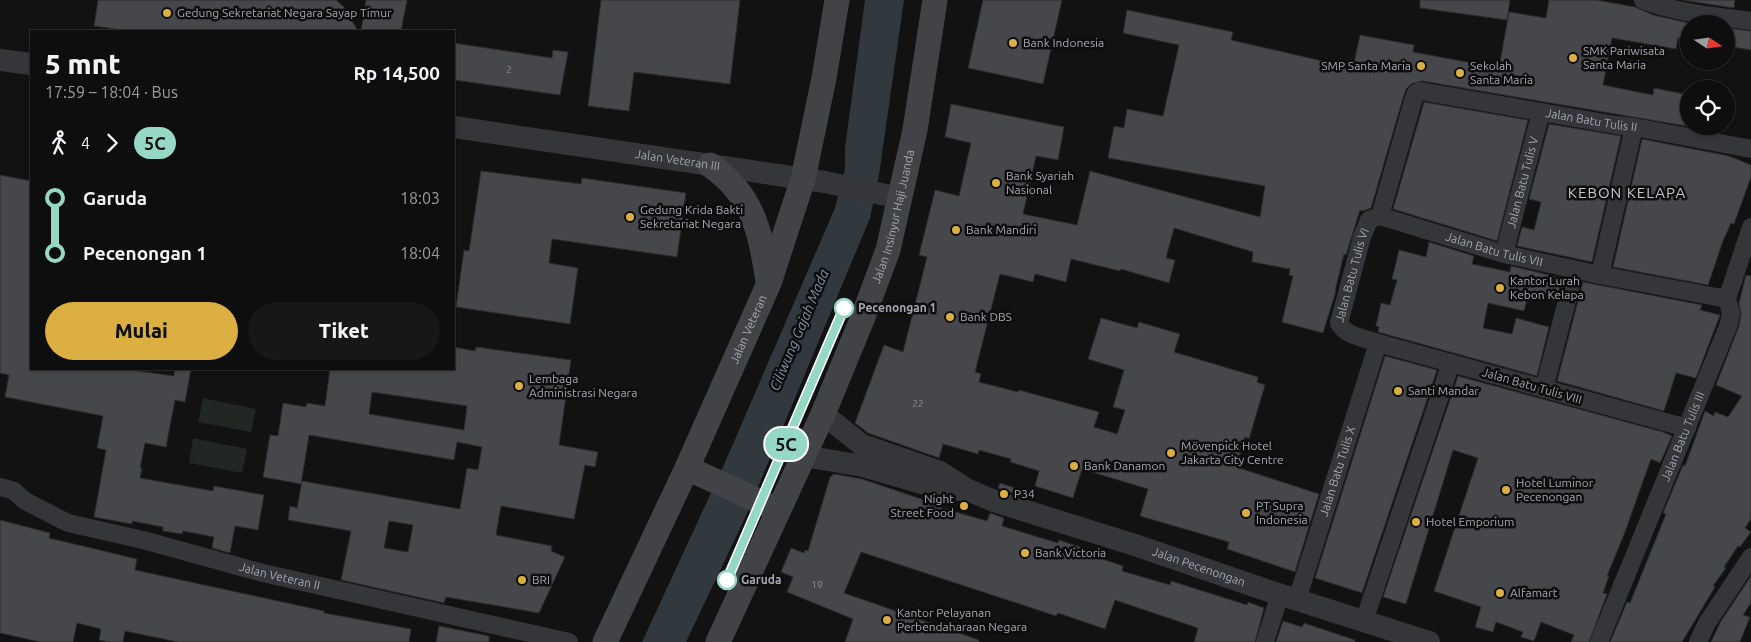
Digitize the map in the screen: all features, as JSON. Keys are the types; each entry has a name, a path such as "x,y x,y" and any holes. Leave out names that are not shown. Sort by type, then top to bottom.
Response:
{"main road":[{"name":"Jalan Veteran","path":"605,642 687,468 769,283 803,179 824,78 837,0"},
{"name":"Jalan Insinyur Haji Juanda","path":"718,642 823,414 860,325 888,250 889,196 914,130 935,0"},
{"path":"710,165 731,182 746,201 760,236 769,283"},
{"path":"687,468 778,510"}],"street":[{"path":"1643,0 1703,14 1751,21"},
{"path":"0,60 30,64"},
{"name":"Jalan Batu Tulis VI","path":"1378,343 1350,334 1339,323 1362,237 1369,220 1380,216 1416,93 1420,91 1433,92"},
{"name":"Jalan Batu Tulis II","path":"1433,92 1751,149"},
{"name":"Jalan Batu Tulis V","path":"1504,254 1541,112"},
{"name":"Jalan Veteran III","path":"455,127 832,183 889,196"},
{"path":"1600,275 1634,127"},
{"name":"Jalan Batu Tulis VII","path":"1380,216 1504,254 1575,270 1727,299"},
{"name":"Jalan Batu Tulis III","path":"1599,642 1729,324 1731,313 1727,299 1751,227"},
{"path":"1544,388 1575,270"},
{"name":"Jalan Batu Tulis VIII","path":"1378,343 1687,428"},
{"name":"Jalan Batu Tulis X","path":"1265,642 1289,597 1378,343"},
{"path":"1364,621 1451,363"},
{"name":"Jalan Pecenongan","path":"823,414 862,446 940,472 968,490 994,501 1429,642"},
{"name":"Jalan Pecenongan","path":"804,456 863,466 936,487 968,490"},
{"name":"Jalan Veteran II","path":"0,487 14,491 25,501 68,523 143,540 263,573 569,642"},
{"path":"1698,642 1707,623 1751,558"}],"shaded area":[{"path":"203,398 256,409 251,432 198,422"},
{"path":"193,438 247,449 242,473 189,463"}],"water":[{"name":"Ciliwung Gajah Mada","path":"865,0 904,0 879,175 870,218 745,518 686,642 642,642 723,467 835,208 845,169 845,148"}],"building":[{"name":"Gedung Sekretariat Negara Sayap Timur","path":"98,0 336,0 344,7 357,30 123,30 94,26"},
{"name":"Gedung Sekretariat Negara Sayap Timur","path":"366,0 407,0 401,30 361,30"},
{"path":"601,0 740,0 730,84 634,72 629,111 588,106"},
{"name":"Bank Indonesia","path":"983,0 1062,0 1043,84 968,68"},
{"path":"1420,0 1510,0 1507,20 1420,8"},
{"path":"1549,0 1596,0 1635,7 1653,15 1680,21 1680,38 1678,38 1676,49 1612,38 1603,85 1653,95 1654,88 1680,93 1680,125 1422,81 1411,84 1406,89 1403,98 1371,208 1363,211 1360,210 1346,255 1344,254 1336,291 1323,333 1282,322 1293,276 1289,275 1290,269 1252,262 1253,252 1174,228 1166,258 1175,260 1169,283 1121,269 1120,271 1071,259 1066,282 1035,274 1033,282 1000,274 975,372 981,374 979,382 1018,392 1019,390 1099,412 1094,427 1117,434 1125,410 1113,407 1124,370 1088,359 1101,318 1137,328 1139,322 1180,334 1174,352 1258,377 1257,382 1265,385 1249,439 1245,437 1236,467 1319,494 1295,572 1227,549 1229,542 1140,516 1148,489 1082,469 1073,498 1035,486 1039,471 1010,462 1011,459 979,450 978,454 943,444 939,458 868,433 855,423 884,345 903,352 927,257 919,255 935,190 959,196 971,143 945,137 951,104 1064,127 1058,160 1036,156 1023,214 1077,225 1090,171 1260,217 1265,186 1108,158 1114,126 1124,128 1127,109 1163,116 1179,45 1123,33 1127,10 1233,32 1231,40 1353,68 1360,35 1414,45 1413,52 1499,68 1509,12 1546,18"},
{"path":"1682,0 1735,0 1734,8"},
{"path":"1735,29 1751,31 1751,50 1735,47"},
{"path":"455,43 552,58 553,50 568,52 560,95 455,80"},
{"path":"1424,102 1528,120 1497,241 1393,209"},
{"path":"1549,124 1621,136 1592,262 1517,246 1522,227 1534,230 1541,202 1529,199"},
{"path":"1642,139 1729,156 1751,165 1751,177 1734,224 1731,223 1723,241 1708,285 1613,267"},
{"path":"481,171 581,184 582,178 686,193 677,257 552,239 549,263 578,268 570,324 456,307 464,250 469,251"},
{"path":"0,175 30,181 30,370 132,370 174,376 175,370 191,370 185,402 175,400 166,447 145,443 140,478 213,491 214,486 264,495 258,530 235,526 230,553 212,548 214,537 183,531 182,534 163,531 163,527 94,517 106,450 97,448 103,416 5,397 9,375 0,373"},
{"path":"1429,242 1474,256 1472,264 1510,272 1511,266 1562,278 1557,298 1529,291 1524,311 1488,303 1483,328 1512,334 1516,318 1549,327 1537,376 1378,332 1379,327 1376,326 1381,303 1390,305 1397,280 1392,279 1399,250 1426,257"},
{"path":"1746,275 1751,276 1751,519 1745,528 1751,532 1740,547 1738,546 1724,567 1726,568 1713,586 1715,587 1682,642 1610,642 1627,602 1630,603 1666,514 1663,513 1683,465 1685,466 1705,411 1714,416 1715,412 1728,417 1742,396 1716,385 1739,326 1741,314 1739,303"},
{"path":"1583,282 1702,305 1700,310 1720,315 1696,378 1676,373 1664,411 1557,381"},
{"path":"455,347 475,351 476,347 571,360 559,445 598,452 595,467 585,465 574,519 501,506 496,535 552,546 551,551 565,557 539,613 446,597 444,603 341,580 351,531 288,520 290,506 297,508 302,481 460,509 467,468 478,470 482,447 457,442 454,460 309,435 301,484 263,477 270,435 278,436 283,403 306,407 307,403 325,406 330,370 455,370","holes":["372,392 467,406 464,430 369,414","389,521 413,525 408,552 384,548"]},
{"path":"1385,356 1437,370 1362,593 1315,578"},
{"path":"1458,376 1672,436 1660,463 1651,459 1607,576 1609,576 1603,593 1607,594 1589,642 1571,642 1574,635 1541,622 1534,641 1521,637 1523,632 1496,622 1493,632 1475,627 1481,607 1434,591 1478,458 1453,450 1406,604 1383,597"},
{"path":"834,474 862,479 936,504 935,506 987,521 990,513 1004,518 1002,526 1058,543 1059,540 1083,548 1082,552 1123,566 1122,571 1170,585 1171,581 1247,605 1248,602 1264,608 1255,642 1194,642 1198,628 1115,600 1105,629 1058,613 1056,616 861,552 844,593 979,640 979,642 845,642 853,619 787,592 793,577 781,572 791,548 804,553 805,550 808,551 830,477"},
{"path":"1000,483 1015,488 1013,493 998,488"},
{"path":"0,520 50,533 49,538 137,559 135,570 324,611 324,613 411,629 409,642 178,642 125,631 123,642 110,642 99,640 101,629 77,623 73,642 40,642 0,633"},
{"path":"1751,576 1751,603 1743,615 1750,617 1740,642 1711,642 1721,621"},
{"path":"1283,621 1302,627 1304,623 1355,640 1355,642 1276,642"},
{"path":"439,626 489,636 489,642 436,642"}],"bus line":[{"name":"5C","path":"727,580 844,308"}],"place":[{"name":"Gedung Sekretariat Negara Sayap Timur","path":"167,13"},
{"name":"Bank Indonesia","path":"1013,43"},
{"name":"SMK Pariwisata Santa Maria","path":"1573,58"},
{"name":"SMP Santa Maria","path":"1421,66"},
{"name":"Sekolah Santa Maria","path":"1460,73"},
{"name":"Bank Syariah Nasional","path":"996,183"},
{"name":"Gedung Krida Bakti Sekretariat Negara","path":"630,217"},
{"name":"Bank Mandiri","path":"956,230"},
{"name":"Kantor Lurah Kebon Kelapa","path":"1500,288"},
{"name":"Pecenongan 1","path":"844,308"},
{"name":"Bank DBS","path":"950,317"},
{"name":"Lembaga Administrasi Negara","path":"519,386"},
{"name":"Santi Mandar","path":"1398,391"},
{"name":"Mövenpick Hotel Jakarta City Centre","path":"1171,453"},
{"name":"Bank Danamon","path":"1074,466"},
{"name":"Hotel Luminor Pecenongan","path":"1506,490"},
{"name":"P34","path":"1004,494"},
{"name":"Night Street Food","path":"964,506"},
{"name":"PT Supra Indonesia","path":"1246,513"},
{"name":"Hotel Emporium","path":"1416,522"},
{"name":"Bank Victoria","path":"1025,553"},
{"name":"BRI","path":"522,580"},
{"name":"Garuda","path":"727,580"},
{"name":"Alfamart","path":"1500,593"},
{"name":"Kantor Pelayanan Perbendaharaan Negara","path":"887,620"}],"district":[{"name":"KEBON KELAPA","path":"1627,193"}]}
